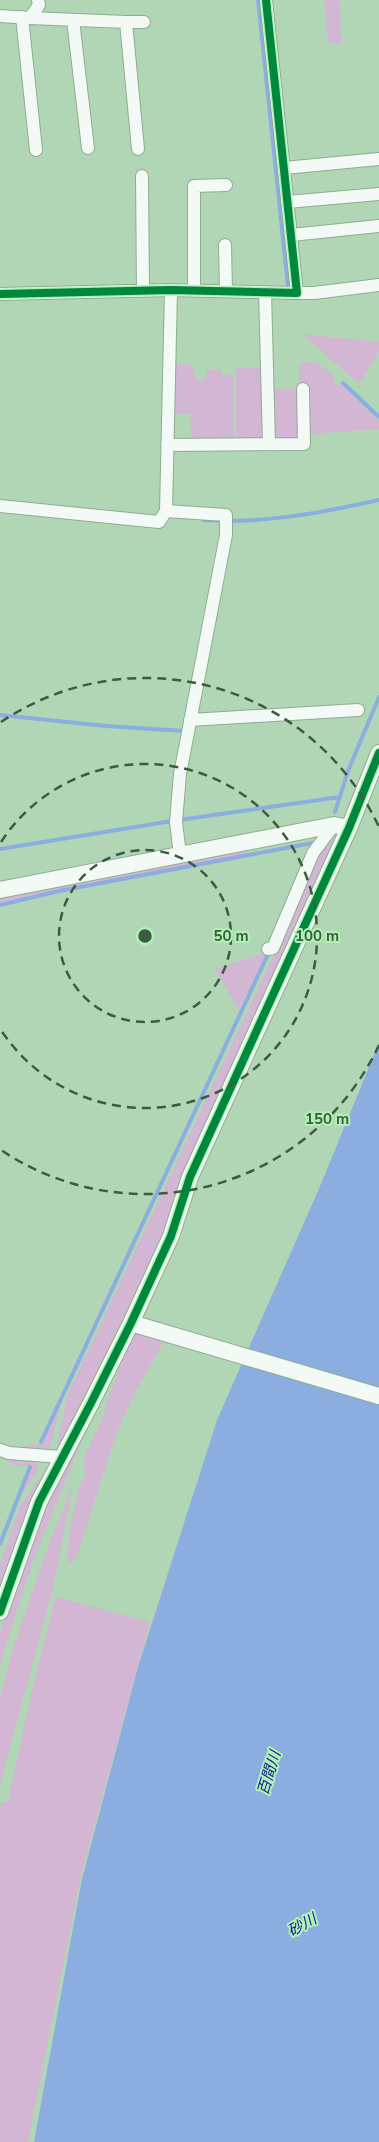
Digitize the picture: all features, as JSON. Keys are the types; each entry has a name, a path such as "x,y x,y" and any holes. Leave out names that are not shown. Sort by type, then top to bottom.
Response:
{"street":[{"path":"36,150 26,18 38,5 38,0"},
{"path":"266,0 297,293"},
{"path":"0,16 144,22"},
{"path":"73,20 88,148"},
{"path":"126,22 138,149"},
{"path":"284,168 379,159"},
{"path":"142,176 143,290"},
{"path":"194,290 194,186 226,185"},
{"path":"287,202 379,194"},
{"path":"291,235 379,226"},
{"path":"225,246 226,291"},
{"path":"0,294 143,290 171,294 194,290 226,291 265,296 314,293 379,285"},
{"path":"0,506 159,522 163,515 167,445 171,294"},
{"path":"265,296 269,444"},
{"path":"167,445 304,444 303,389"},
{"path":"163,515 226,514 227,521 194,720 179,783 176,822 180,855"},
{"path":"194,720 358,710"},
{"path":"0,1612 39,1502 131,1323 171,1236 194,1168 342,827 379,753"},
{"path":"0,890 180,855 342,827"},
{"path":"270,949 273,948 314,853 342,827"},
{"path":"131,1323 379,1396"},
{"path":"0,1450 61,1457"}],"shaded area":[{"path":"324,0 340,0 341,43 328,43"},
{"path":"302,334 379,342 379,351 362,380 358,383"},
{"path":"302,362 317,363 333,375 335,384 343,386 379,421 379,429 307,434 299,386 299,365"},
{"path":"174,363 194,365 195,380 206,380 207,369 222,370 222,375 233,375 234,442 192,440 190,414 173,414"},
{"path":"236,368 263,368 265,438 236,440"},
{"path":"299,388 299,440 273,440 271,389"},
{"path":"331,837 334,842 170,1218 100,1366 63,1439 57,1446 67,1396 270,963 314,859"},
{"path":"247,849 248,854 0,903 0,897"},
{"path":"267,952 239,1010 216,971 212,970"},
{"path":"139,1332 165,1340 133,1396 114,1440 80,1547 75,1560 70,1563 67,1560 70,1527 79,1488 85,1475 84,1457 105,1413 105,1407 132,1335"},
{"path":"62,1400 50,1448 23,1448 24,1446 42,1444"},
{"path":"93,1413 33,1561 0,1664 0,1632 44,1505"},
{"path":"38,1459 38,1471 21,1495 32,1466 11,1465 8,1460"},
{"path":"42,1475 44,1476 0,1592 0,1564 20,1506"},
{"path":"72,1491 53,1588 0,1784 0,1697 14,1645 50,1541"},
{"path":"56,1597 150,1622 81,1875 28,2142 0,2142 0,1809 1,1802 8,1802 33,1686"}],"water":[{"path":"379,1043 379,2142 34,2142 82,1879 138,1667 217,1420 318,1191"}],"waterway":[{"path":"258,0 288,286"},
{"path":"343,383 379,417"},
{"path":"203,520 269,519 379,500"},
{"path":"335,812 348,771 379,697"},
{"path":"0,715 106,726 184,731"},
{"path":"179,820 340,797"},
{"path":"0,849 172,821"},
{"path":"0,905 59,891 312,843"},
{"path":"41,1442 269,952"},
{"path":"0,1544 30,1467"}],"cycle path":[{"path":"0,294 171,290 297,293 266,0"},
{"path":"0,1612 39,1502 131,1323 171,1236 190,1177 349,828 379,753"}],"water label":[{"name":"百間川","path":"269,1773"},
{"name":"砂川","path":"302,1925"}]}
